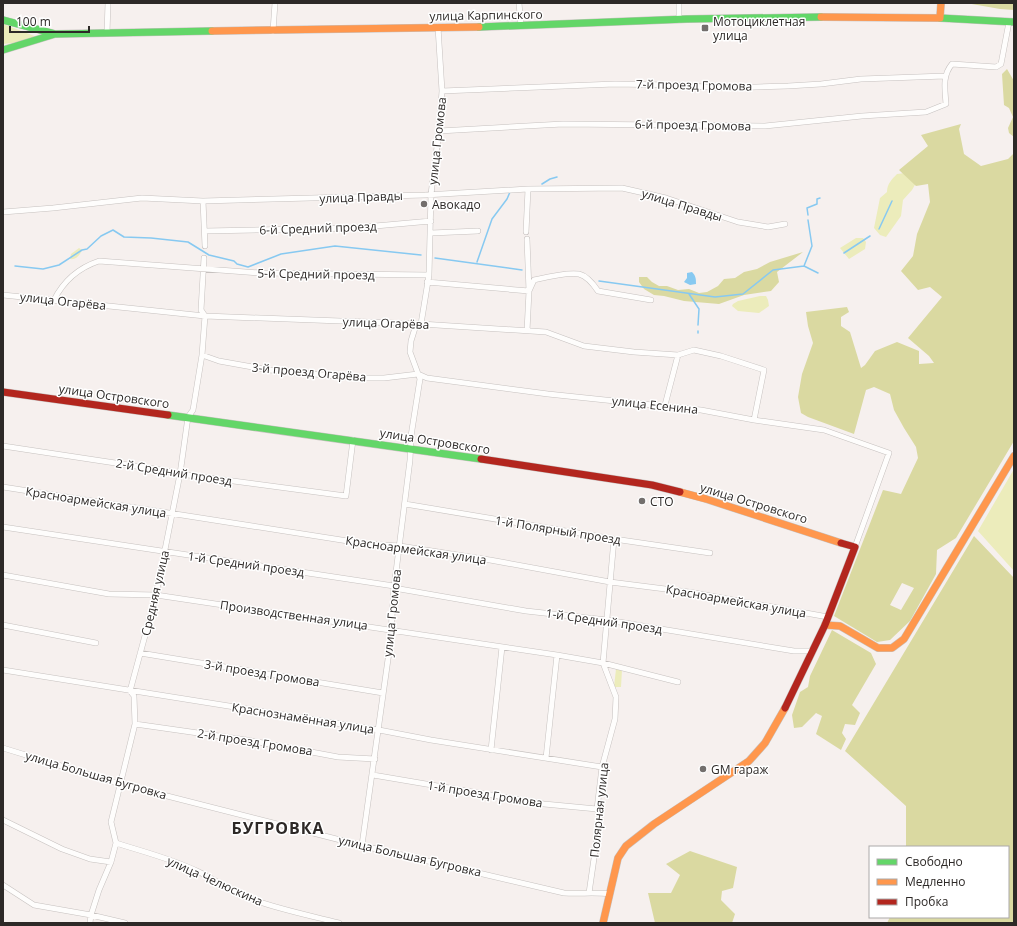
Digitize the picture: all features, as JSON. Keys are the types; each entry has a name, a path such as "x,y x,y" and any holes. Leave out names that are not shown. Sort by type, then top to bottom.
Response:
{"street":[{"path":"107,33 108,3"},
{"path":"272,31 275,3"},
{"path":"519,3 520,26"},
{"path":"679,3 679,20"},
{"path":"940,18 941,3"},
{"name":"улица Карпинского","path":"3,50 55,34 520,26 679,20 826,17 940,18 1012,22"},
{"name":"улица Карпинского","path":"3,20 55,34"},
{"path":"945,76 947,70 952,64 996,67 1001,64 1012,22"},
{"name":"улица Громова","path":"362,845 390,645 394,587 405,504 411,436 420,379 412,359 410,346 415,328 421,324 429,275 431,194 439,132 442,91 438,27"},
{"name":"7-й проезд Громова","path":"442,91 615,84 726,88 821,84 861,79 945,76"},
{"name":"6-й проезд Громова","path":"439,132 563,124 764,126 862,116 926,112 946,104 945,76"},
{"name":"улица Правды","path":"3,212 142,198 203,201 431,194 528,189 622,188 666,198 738,222 768,226 785,224"},
{"path":"526,232 528,189"},
{"path":"203,201 206,246"},
{"name":"6-й Средний проезд","path":"205,230 353,228 431,221"},
{"path":"431,233 478,231"},
{"path":"527,239 529,291 527,331"},
{"name":"Средняя улица","path":"90,923 90,915 111,862 116,843 111,822 135,724 134,696 130,691 156,595 180,474 188,417 193,410 202,355 205,316 202,310 204,258"},
{"name":"5-й Средний проезд","path":"54,300 60,287 75,273 100,261 260,273 429,275"},
{"path":"529,291 534,280 569,274 580,274 593,284 598,291 652,300"},
{"path":"427,282 529,291"},
{"name":"улица Огарёва","path":"3,295 205,316 421,324 546,332 584,346 634,352 678,355 694,350 721,356 764,370 754,420"},
{"name":"3-й проезд Огарёва","path":"202,355 219,361 269,370 358,378 384,378 418,374"},
{"path":"665,405 678,355"},
{"name":"улица Есенина","path":"418,374 427,378 548,394 665,405 824,430 889,453 855,547"},
{"name":"улица Островского","path":"3,392 411,448 652,485 706,500 855,547"},
{"name":"2-й Средний проезд","path":"3,446 180,474 346,496 353,440"},
{"path":"825,625 840,626 878,648 892,648 904,639 1014,456"},
{"name":"Красноармейская улица","path":"3,487 367,544 400,546 543,569 610,582 689,592 828,617"},
{"name":"1-й Полярный проезд","path":"405,504 614,539 710,553"},
{"name":"1-й Средний проезд","path":"3,527 394,587 526,611 607,620 794,651 813,651"},
{"name":"Полярная улица","path":"589,893 600,816 597,809 602,767 615,719 616,698 603,663 614,539"},
{"path":"603,923 618,858 626,846 654,824 749,761 765,743 791,698 825,625 855,547"},
{"name":"Производственная улица","path":"3,575 109,594 156,595 557,655 603,663 678,682"},
{"path":"3,625 96,644"},
{"path":"491,750 502,647"},
{"name":"3-й проезд Громова","path":"140,653 383,693"},
{"path":"546,758 557,655"},
{"name":"Краснознамённая улица","path":"3,670 602,767"},
{"name":"2-й проезд Громова","path":"135,724 247,740 338,757 375,759"},
{"name":"улица Большая Бугровка","path":"3,748 120,784 362,845 564,893 610,894"},
{"name":"1-й проезд Громова","path":"373,775 544,804 597,809"},
{"path":"3,820 62,849 90,859 111,862"},
{"name":"улица Челюскина","path":"116,843 174,861 199,872 226,888 248,898 339,923"},
{"path":"3,885 34,905 125,923"}],"green space":[{"path":"3,24 37,37 21,42 3,44"},
{"path":"905,173 916,183 903,200 901,216 886,237 880,235 874,228 880,198 887,192 889,184 897,174"},
{"path":"856,238 863,238 866,242 865,249 849,259 840,248"},
{"path":"79,248 82,250 79,255 74,259 70,259 71,254"},
{"path":"766,296 769,306 759,313 738,311 732,306 738,301"},
{"path":"1014,469 1014,571 978,531"},
{"path":"616,669 622,670 621,687 614,687"}],"shaded area":[{"path":"966,3 1014,3 1014,10 1000,9"},
{"path":"1007,69 1014,81 1014,137 1009,133 1008,128 1013,117 1009,108 1004,105 1002,74"},
{"path":"961,124 959,129 964,154 981,166 1008,159 1014,153 1014,441 956,538 937,550 936,574 910,621 890,640 877,642 834,616 883,490 901,494 918,458 916,447 894,410 890,394 874,387 866,390 854,434 801,413 798,397 802,374 813,343 806,312 847,307 849,312 841,317 841,326 850,332 861,368 875,351 897,342 919,351 919,364 934,363 929,356 908,338 942,297 930,287 918,290 901,271 913,256 917,234 930,202 928,184 916,186 899,170 928,146 921,135","holes":["902,583 914,588 901,610 890,605"]},
{"path":"803,252 777,272 779,282 771,291 744,295 719,304 684,301 654,295 644,289 639,282 639,277 647,277 659,286 667,286 678,290 689,289 699,293 707,292 718,286 724,279 735,278 744,272 757,269 770,262"},
{"path":"974,536 1014,578 1014,923 887,923 890,918 1009,918 1009,846 906,846 906,806 845,751"},
{"path":"832,630 871,653 876,664 852,705 860,713 855,725 845,724 842,733 846,739 841,750 816,734 822,716 816,713 802,727 794,728 792,715 800,692 808,687 810,676"},
{"path":"690,851 737,867 733,888 722,891 721,900 735,914 732,923 655,923 648,893 671,893 680,875 666,864"}],"water":[{"path":"692,272 696,278 696,284 690,285 684,282 687,278 687,273"}],"waterway":[{"path":"542,184 557,177"},
{"path":"477,262 492,219 507,199 510,192"},
{"path":"808,215 807,208 817,204 817,199 820,198"},
{"path":"879,229 892,201"},
{"path":"599,281 715,297 743,294 773,270 804,266 812,246 808,220"},
{"path":"15,266 43,269 59,265 82,250 87,249 101,236 113,230 124,237 188,242 209,255 234,261 237,264 248,267 281,254 335,246 421,255"},
{"path":"844,253 870,236"},
{"path":"435,258 522,270"},
{"path":"804,266 818,273"},
{"path":"689,294 699,309 698,325"}],"traffic: fast":[{"path":"479,27 687,19 821,17"},
{"path":"940,18 1014,22"},
{"path":"3,20 55,34 212,31"},
{"path":"3,50 55,34"},
{"path":"168,415 481,459"}],"traffic: slow":[{"path":"821,17 940,18 941,3"},
{"path":"212,31 479,27"},
{"path":"825,625 840,626 878,648 892,648 904,639 1014,456"},
{"path":"680,492 841,543"},
{"path":"603,923 618,858 626,846 654,824 749,761 765,743 785,708"}],"traffic: jam":[{"path":"3,392 168,415"},
{"path":"481,459 652,485 680,492"},
{"path":"785,708 825,625 855,547 841,543"}],"place":[{"name":"Мотоциклетная улица","path":"705,28"},
{"name":"Авокадо","path":"424,204"},
{"name":"СТО","path":"642,501"},
{"name":"GM гараж","path":"703,769"}],"district":[{"name":"БУГРОВКА","path":"278,828"}]}
